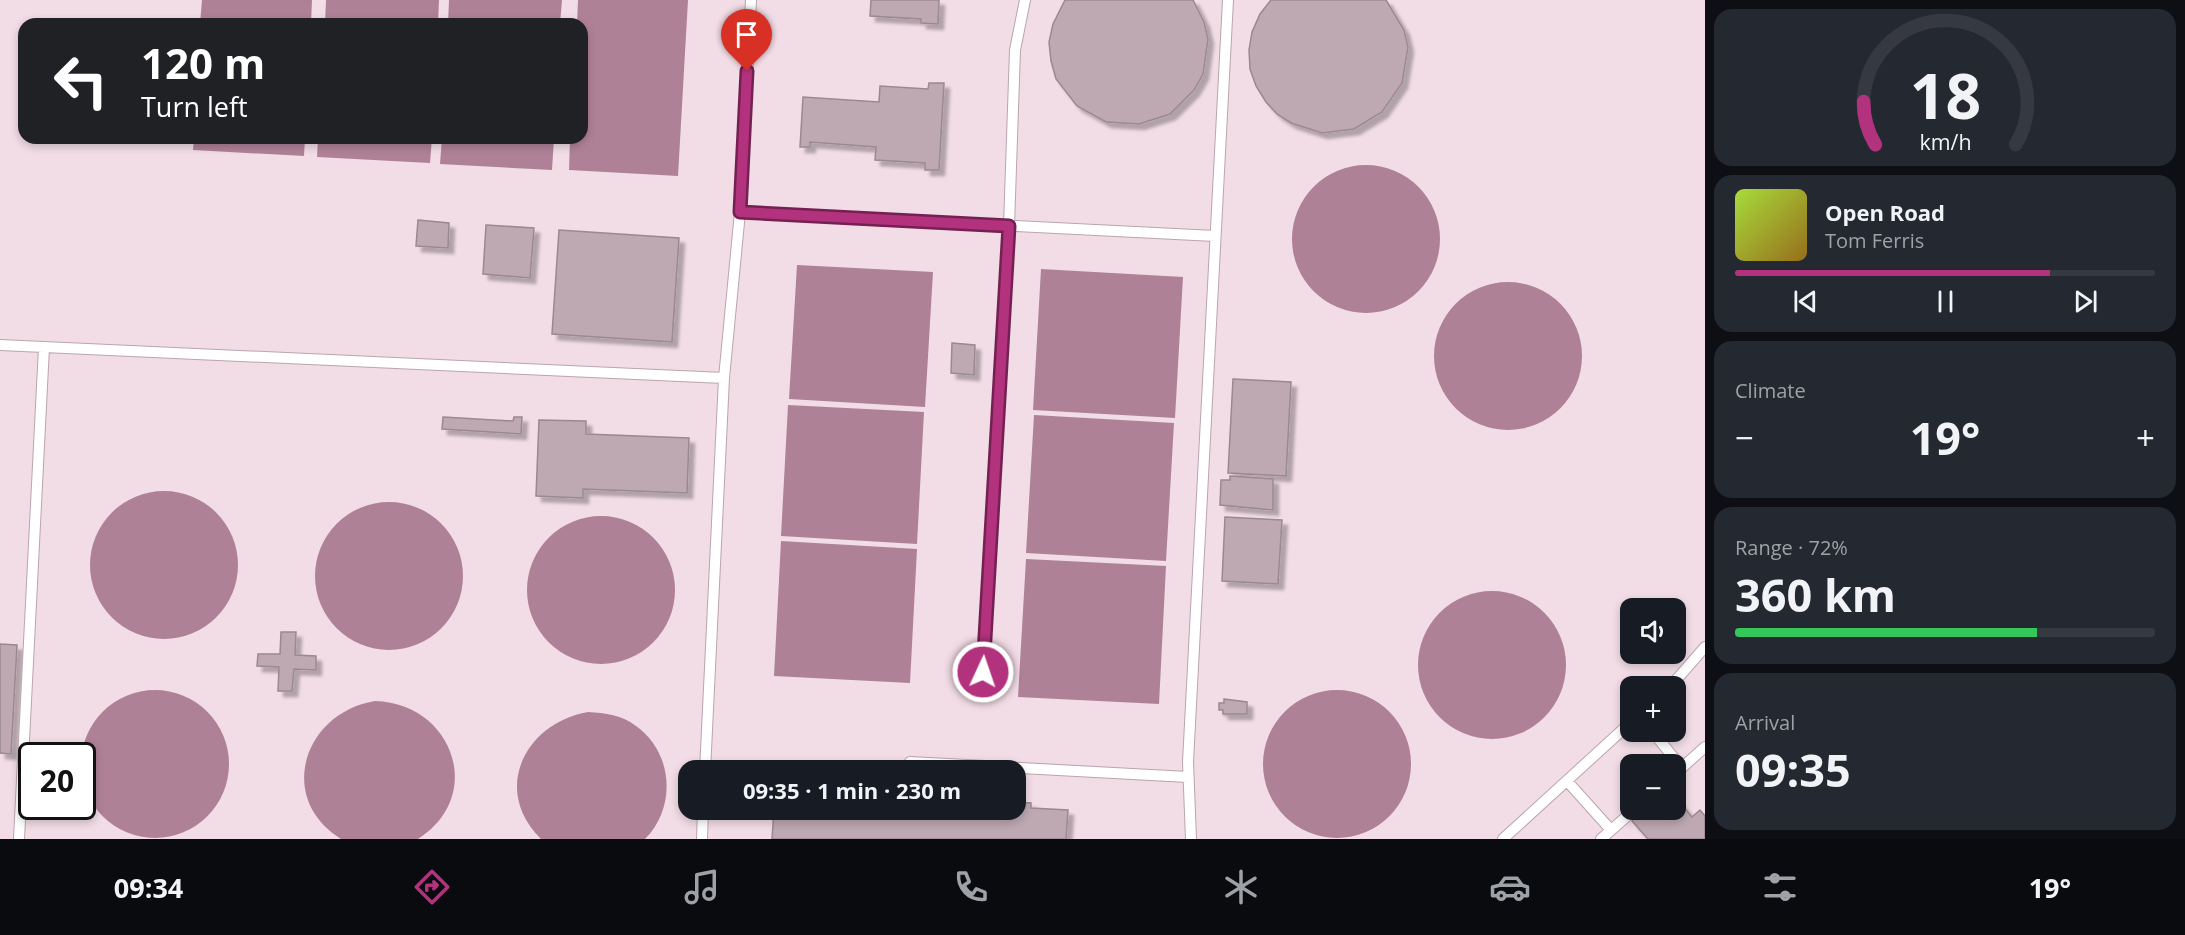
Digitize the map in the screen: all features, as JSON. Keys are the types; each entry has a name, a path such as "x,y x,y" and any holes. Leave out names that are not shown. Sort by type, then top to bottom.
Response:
{"lane":[{"path":"706,760 724,378 740,212 751,0"},
{"path":"982,695 1009,226 1015,50 1025,0"},
{"path":"1191,839 1188,777 1228,0"},
{"path":"740,212 1215,236"},
{"path":"0,345 724,378"},
{"path":"19,839 44,347"},
{"path":"1680,676 1705,647"},
{"path":"1503,839 1620,732"},
{"path":"1686,764 1705,747"},
{"path":"1026,768 1188,777"},
{"path":"1567,781 1611,830"},
{"path":"702,839 703,820"},
{"path":"1601,839 1622,820"}],"shaded area":[{"path":"202,0 312,0 311,18 200,18"},
{"path":"326,0 439,0 438,18 325,18"},
{"path":"449,0 562,0 560,18 448,18"},
{"path":"578,0 688,0 678,176 569,170 570,144 588,144 588,18 577,18"},
{"path":"194,144 305,144 304,156 193,150"},
{"path":"318,144 432,144 430,163 317,157"},
{"path":"442,144 554,144 552,170 440,164"},
{"path":"1366,165 1394,170 1419,186 1435,211 1440,239 1435,267 1419,292 1394,308 1366,313 1338,308 1313,292 1297,267 1292,239 1297,211 1313,186 1338,170"},
{"path":"797,265 933,272 925,407 789,399"},
{"path":"1041,269 1183,277 1175,418 1033,410"},
{"path":"1508,282 1536,287 1561,303 1577,328 1582,356 1577,384 1561,409 1536,425 1508,430 1480,425 1455,409 1439,384 1434,356 1439,328 1455,303 1480,287"},
{"path":"788,405 924,412 917,544 781,536"},
{"path":"1034,415 1174,423 1166,561 1026,553"},
{"path":"164,491 192,496 217,512 233,537 238,565 233,593 217,618 192,634 164,639 136,634 111,618 95,593 90,565 95,537 111,512 136,496"},
{"path":"389,502 417,507 442,523 458,548 463,576 458,604 442,629 417,645 389,650 361,645 336,629 320,604 315,576 320,548 336,523 361,507"},
{"path":"601,516 629,521 654,537 670,562 675,590 670,618 654,643 629,659 601,664 573,659 548,643 532,618 527,590 532,562 548,537 573,521"},
{"path":"781,541 917,549 910,683 774,676"},
{"path":"1026,559 1166,566 1159,704 1018,697"},
{"path":"1492,591 1520,596 1545,612 1561,637 1566,665 1561,693 1545,718 1520,734 1492,739 1464,734 1439,718 1423,693 1418,665 1423,637 1439,612 1464,596"},
{"path":"1337,690 1365,695 1390,711 1406,736 1411,764 1406,792 1390,817 1365,833 1337,838 1309,833 1284,817 1268,792 1263,764 1268,736 1284,711 1309,695"},
{"path":"141,691 169,691 196,702 217,723 228,750 228,778 217,805 196,826 183,833 169,837 141,837 114,826 96,808 96,742 84,742 93,723 114,702 127,695"},
{"path":"375,701 402,706 424,717 441,734 451,755 455,777 451,800 439,821 418,839 341,839 321,822 309,802 304,781 307,760 315,739 330,722 350,709"},
{"path":"588,712 613,715 631,722 648,737 658,750 664,765 666,796 662,812 645,839 541,839 526,820 518,800 517,780 522,761 532,744 547,730 566,719"}],"building":[{"path":"871,0 939,0 938,24 921,23 921,19 870,16"},
{"path":"1065,0 1193,0 1204,22 1208,39 1203,74 1194,90 1170,114 1139,124 1106,122 1077,106 1056,79 1051,61 1049,42 1053,24"},
{"path":"1271,0 1386,0 1404,30 1408,47 1402,83 1382,112 1354,129 1322,133 1291,123 1277,114 1256,86 1250,69 1249,50 1252,32 1260,14"},
{"path":"929,83 944,83 939,170 925,170 925,163 875,160 876,147 810,142 810,147 800,147 803,97 879,102 880,86 928,89"},
{"path":"418,220 449,223 448,248 416,246"},
{"path":"486,225 534,228 530,278 483,274"},
{"path":"559,230 679,238 672,342 552,334"},
{"path":"952,343 975,345 974,375 951,373"},
{"path":"1233,379 1291,382 1286,476 1228,473"},
{"path":"443,417 513,421 514,417 522,417 521,434 442,429"},
{"path":"539,420 586,421 586,434 689,438 687,493 583,489 583,498 536,496"},
{"path":"1230,476 1273,479 1273,510 1220,505 1221,480 1230,480"},
{"path":"1225,517 1282,520 1278,584 1222,581"},
{"path":"281,632 296,632 295,655 316,656 316,670 294,669 292,691 278,691 279,667 257,666 258,654 280,654"},
{"path":"0,644 17,645 11,754 0,753"},
{"path":"1224,699 1247,702 1247,714 1223,714 1223,710 1219,710 1219,703 1224,703"},
{"path":"1026,803 1031,803 1031,808 1068,810 1066,839 772,839 773,820 1026,820"},
{"path":"1686,810 1692,817 1700,810 1705,816 1705,839 1648,839 1632,821 1686,820"}],"route":[{"path":"747,71 740,212 1009,226 983,672"}]}
